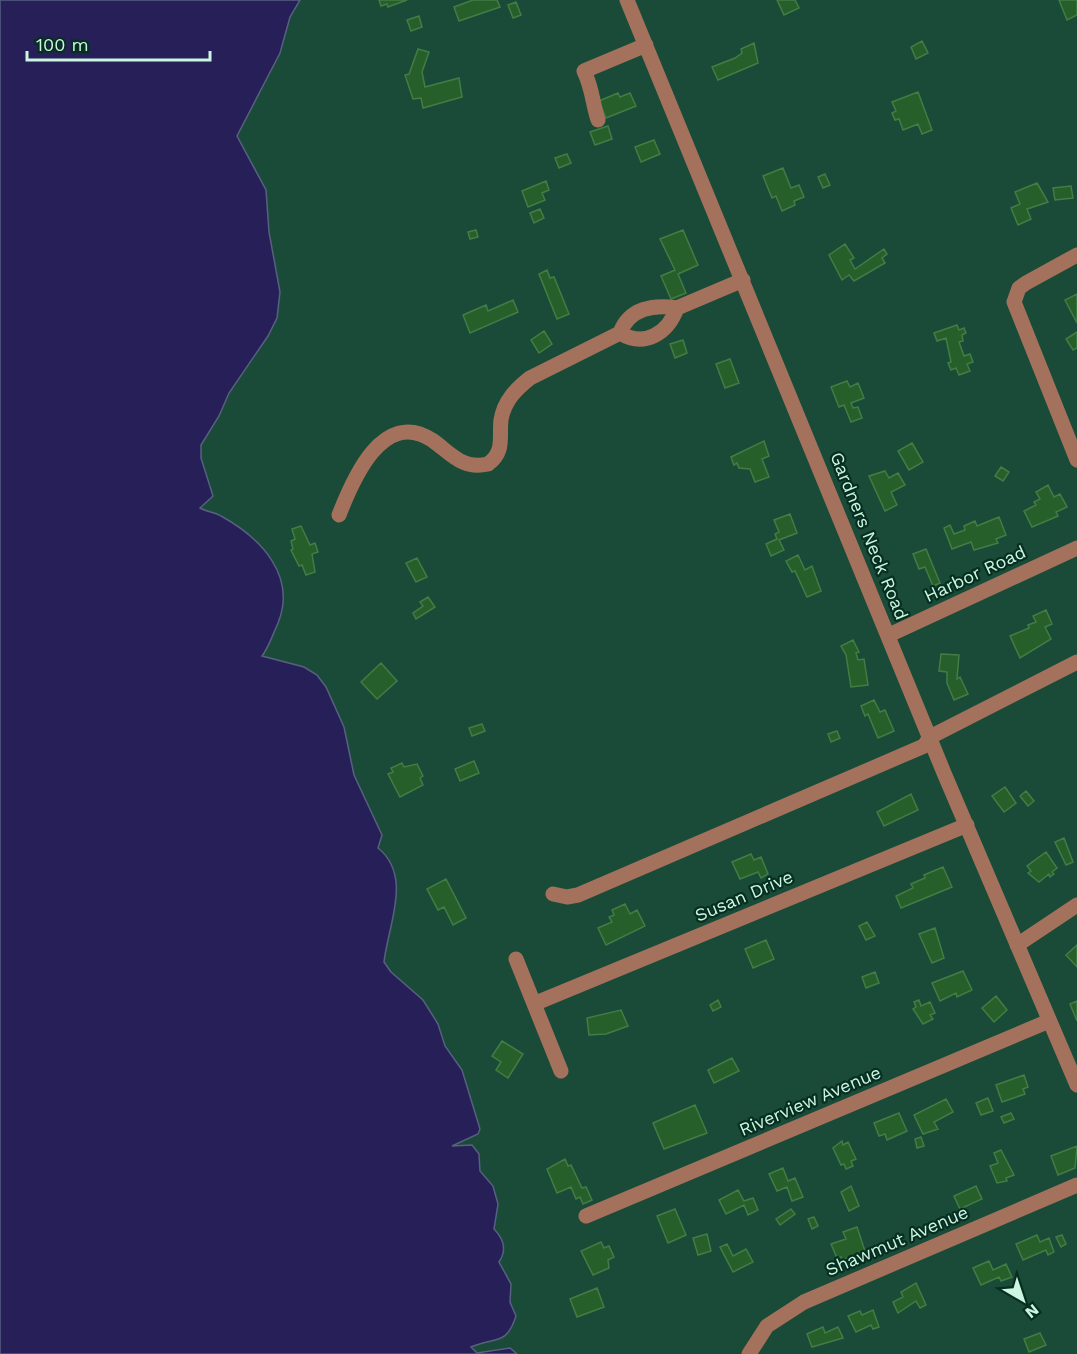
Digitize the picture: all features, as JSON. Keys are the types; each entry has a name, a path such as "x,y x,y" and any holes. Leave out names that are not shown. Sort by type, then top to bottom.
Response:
{"street":[{"name":"Gardners Neck Road","path":"627,0 966,825 1077,1085"},
{"path":"598,120 593,91 584,70 646,45"},
{"path":"1077,255 1019,288 1014,302 1077,460"},
{"path":"339,515 348,489 363,465 382,441 392,435 416,432 434,441 461,463 472,466 489,464 500,450 501,420 507,403 519,387 530,378 620,333 630,317 648,308 659,305 677,308 743,280"},
{"path":"620,333 636,339 651,338 672,322 677,308"},
{"name":"Harbor Road","path":"889,635 1077,548"},
{"path":"553,894 567,897 578,895 864,774 924,746 930,737 1077,662"},
{"name":"Susan Drive","path":"536,1003 966,825"},
{"path":"1017,945 1077,905"},
{"path":"516,959 536,1003 561,1071"},
{"name":"Riverview Avenue","path":"586,1216 1049,1021"},
{"name":"Shawmut Avenue","path":"749,1354 766,1326 804,1302 1077,1185"}],"shaded area":[{"path":"0,0 300,0 290,17 280,53 237,136 266,190 269,232 280,292 277,318 268,336 229,393 219,416 201,445 201,458 213,496 200,508 236,525 262,547 272,560 283,590 283,606 269,645 262,656 304,667 317,675 326,687 344,727 354,775 382,835 378,848 388,859 394,872 396,902 384,962 391,972 423,1000 438,1024 445,1046 462,1070 480,1129 478,1134 452,1146 472,1145 479,1154 480,1171 493,1186 498,1204 494,1229 504,1249 499,1262 511,1284 510,1302 516,1316 504,1337 471,1347 477,1353 510,1348 517,1354 0,1354"}],"building":[{"path":"379,0 407,0 388,7 387,4 381,6"},
{"path":"473,0 497,0 500,7 459,21 454,7"},
{"path":"777,0 795,0 799,8 784,15"},
{"path":"1059,0 1077,0 1077,15 1067,20"},
{"path":"516,2 521,15 513,18 508,5"},
{"path":"419,16 422,27 411,31 407,20"},
{"path":"922,41 928,53 916,59 911,47"},
{"path":"754,43 758,63 718,80 712,67 735,58 742,53 741,49"},
{"path":"418,49 429,52 422,72 425,87 459,78 462,97 423,108 421,98 413,99 405,75 409,74"},
{"path":"918,92 932,130 922,134 918,124 903,130 899,119 895,120 892,113 896,111 892,102"},
{"path":"618,93 620,97 630,93 636,106 606,118 599,101"},
{"path":"608,126 612,139 595,145 590,132"},
{"path":"654,140 660,154 641,162 635,147"},
{"path":"567,154 571,163 559,168 555,158"},
{"path":"783,168 791,188 799,185 804,197 794,201 795,205 782,211 776,196 772,198 763,176"},
{"path":"825,174 830,185 823,188 818,177"},
{"path":"546,181 549,190 542,193 545,200 528,207 522,191"},
{"path":"1037,183 1048,202 1027,209 1031,219 1018,225 1011,208 1020,204 1015,192"},
{"path":"1071,186 1073,198 1055,200 1053,188"},
{"path":"540,209 544,218 534,223 530,213"},
{"path":"476,230 478,237 470,239 468,232"},
{"path":"683,230 698,265 678,274 686,293 671,299 661,276 675,270 660,239"},
{"path":"845,244 854,258 850,260 855,269 884,249 887,254 882,258 885,263 854,281 849,275 842,280 829,255"},
{"path":"547,270 550,278 554,277 569,314 557,319 539,274"},
{"path":"1077,294 1077,323 1065,300"},
{"path":"513,300 518,312 470,333 463,315 486,305 488,311"},
{"path":"957,325 959,330 964,328 966,333 962,335 963,341 959,342 964,356 970,354 973,362 967,364 970,371 959,375 956,368 951,370 948,363 951,362 946,338 937,341 934,333"},
{"path":"544,331 552,344 539,353 531,340"},
{"path":"1077,332 1077,348 1073,350 1066,339"},
{"path":"683,340 687,353 675,358 670,344"},
{"path":"730,359 739,383 725,388 716,364"},
{"path":"847,381 850,387 858,383 864,398 851,403 853,408 858,407 862,418 851,422 844,405 839,407 831,387"},
{"path":"764,441 769,456 762,459 769,477 755,482 750,469 739,468 737,463 734,465 731,457"},
{"path":"912,443 923,462 909,470 898,451"},
{"path":"1001,467 1009,472 1003,481 995,476"},
{"path":"885,471 889,478 898,473 905,485 891,492 897,505 885,511 869,476"},
{"path":"1048,485 1054,497 1060,494 1067,507 1056,512 1058,516 1032,527 1024,511 1036,505 1034,502 1040,499 1036,492"},
{"path":"790,514 797,533 779,540 784,550 771,556 766,544 777,539 775,534 779,532 774,520"},
{"path":"999,517 1006,535 996,539 998,543 974,550 971,542 952,549 944,528 950,525 954,534 965,530 964,526 975,521 977,526"},
{"path":"301,526 310,545 315,543 318,552 312,554 315,572 306,575 291,550 293,549 291,541 295,539 292,529"},
{"path":"926,549 940,583 933,586 925,567 919,569 913,554"},
{"path":"798,555 805,570 812,566 821,591 807,597 795,571 792,572 786,561"},
{"path":"417,558 427,577 416,582 406,563"},
{"path":"428,597 435,607 416,619 413,613 423,606 420,602"},
{"path":"1046,610 1052,624 1045,627 1051,639 1020,658 1010,636 1029,628 1028,625 1036,622 1033,616"},
{"path":"853,640 859,652 856,653 858,660 864,659 868,685 851,687 846,655 841,646"},
{"path":"941,654 959,655 957,679 960,677 968,694 954,700 947,683 947,672 939,671"},
{"path":"381,663 397,681 377,699 361,682"},
{"path":"874,700 880,712 885,710 894,731 878,738 868,714 865,716 861,706"},
{"path":"482,724 485,731 472,736 469,728"},
{"path":"837,731 840,738 831,742 828,734"},
{"path":"474,761 479,773 460,781 455,769"},
{"path":"402,763 404,767 417,764 423,776 420,778 423,785 400,797 388,774 393,772 391,768"},
{"path":"1005,787 1016,803 1004,812 992,796"},
{"path":"1026,791 1034,801 1028,806 1020,796"},
{"path":"911,794 918,810 884,826 877,812"},
{"path":"1064,838 1073,862 1066,865 1055,842"},
{"path":"1046,852 1057,868 1052,872 1054,874 1050,877 1049,874 1039,882 1028,873 1031,871 1027,866"},
{"path":"751,854 754,860 761,857 768,874 761,878 758,872 740,879 732,862"},
{"path":"943,867 952,887 901,908 896,896 913,888 911,884 925,878 924,875"},
{"path":"446,879 466,918 453,925 444,907 438,910 427,889"},
{"path":"625,904 630,914 637,910 645,926 606,945 598,928 612,922 609,917 614,915 612,910"},
{"path":"867,922 875,936 866,940 859,926"},
{"path":"935,928 944,958 932,963 919,934"},
{"path":"766,940 774,959 753,968 745,949"},
{"path":"1077,945 1077,967 1066,955"},
{"path":"963,971 972,990 957,997 956,993 940,1001 932,983"},
{"path":"875,972 879,983 866,988 862,977"},
{"path":"996,996 1007,1010 994,1022 982,1008"},
{"path":"718,1000 721,1007 713,1011 710,1005"},
{"path":"919,1000 921,1006 930,1002 935,1013 930,1015 933,1019 923,1024 913,1009 916,1007 914,1002"},
{"path":"1077,1001 1077,1021 1070,1004"},
{"path":"621,1010 628,1026 606,1034 589,1035 587,1018"},
{"path":"502,1041 523,1054 508,1078 496,1070 501,1062 492,1056"},
{"path":"732,1058 739,1071 714,1083 708,1070"},
{"path":"1024,1075 1028,1087 1023,1089 1025,1094 1002,1102 996,1085"},
{"path":"988,1098 993,1111 981,1115 976,1103"},
{"path":"946,1099 953,1112 934,1122 938,1129 923,1134 914,1115"},
{"path":"695,1105 707,1133 664,1149 653,1123"},
{"path":"899,1113 907,1131 887,1140 885,1134 879,1136 874,1123"},
{"path":"1011,1113 1014,1119 1004,1123 1001,1117"},
{"path":"921,1137 924,1146 917,1148 915,1139"},
{"path":"842,1141 843,1145 848,1142 856,1159 851,1161 853,1166 846,1169 844,1164 841,1165 833,1148"},
{"path":"1077,1146 1075,1168 1058,1175 1051,1156"},
{"path":"1001,1150 1014,1175 1006,1178 1007,1181 997,1183 990,1166 998,1163 994,1153"},
{"path":"565,1159 568,1166 571,1165 582,1188 586,1187 592,1200 583,1204 580,1197 576,1199 571,1187 557,1193 547,1169"},
{"path":"783,1168 788,1181 795,1178 803,1197 792,1201 787,1187 777,1191 769,1174"},
{"path":"851,1186 859,1206 849,1211 841,1192"},
{"path":"976,1186 982,1199 960,1209 954,1196"},
{"path":"738,1190 744,1201 753,1198 758,1210 748,1215 744,1205 726,1214 719,1200"},
{"path":"675,1209 686,1235 668,1243 657,1216"},
{"path":"791,1209 795,1214 780,1225 776,1219"},
{"path":"814,1217 818,1226 812,1229 808,1219"},
{"path":"857,1227 865,1251 842,1260 841,1257 837,1258 831,1244 846,1239 843,1232"},
{"path":"707,1234 711,1251 698,1255 693,1238"},
{"path":"1037,1235 1040,1242 1049,1238 1054,1252 1048,1255 1046,1250 1023,1260 1016,1244"},
{"path":"1062,1235 1066,1244 1061,1247 1056,1237"},
{"path":"601,1242 604,1248 609,1246 614,1257 608,1260 609,1268 593,1275 581,1251"},
{"path":"727,1244 733,1256 746,1249 753,1262 733,1272 720,1247"},
{"path":"989,1261 993,1270 1006,1264 1012,1277 1001,1281 999,1277 981,1285 973,1268"},
{"path":"916,1283 926,1305 920,1308 916,1301 898,1313 893,1302 903,1297 901,1292"},
{"path":"597,1288 604,1307 577,1317 570,1299"},
{"path":"873,1310 879,1327 873,1329 871,1325 856,1332 848,1316 860,1311 862,1315"},
{"path":"823,1327 825,1333 838,1327 843,1338 812,1347 807,1334"},
{"path":"1040,1333 1046,1345 1029,1352 1024,1339"}]}
